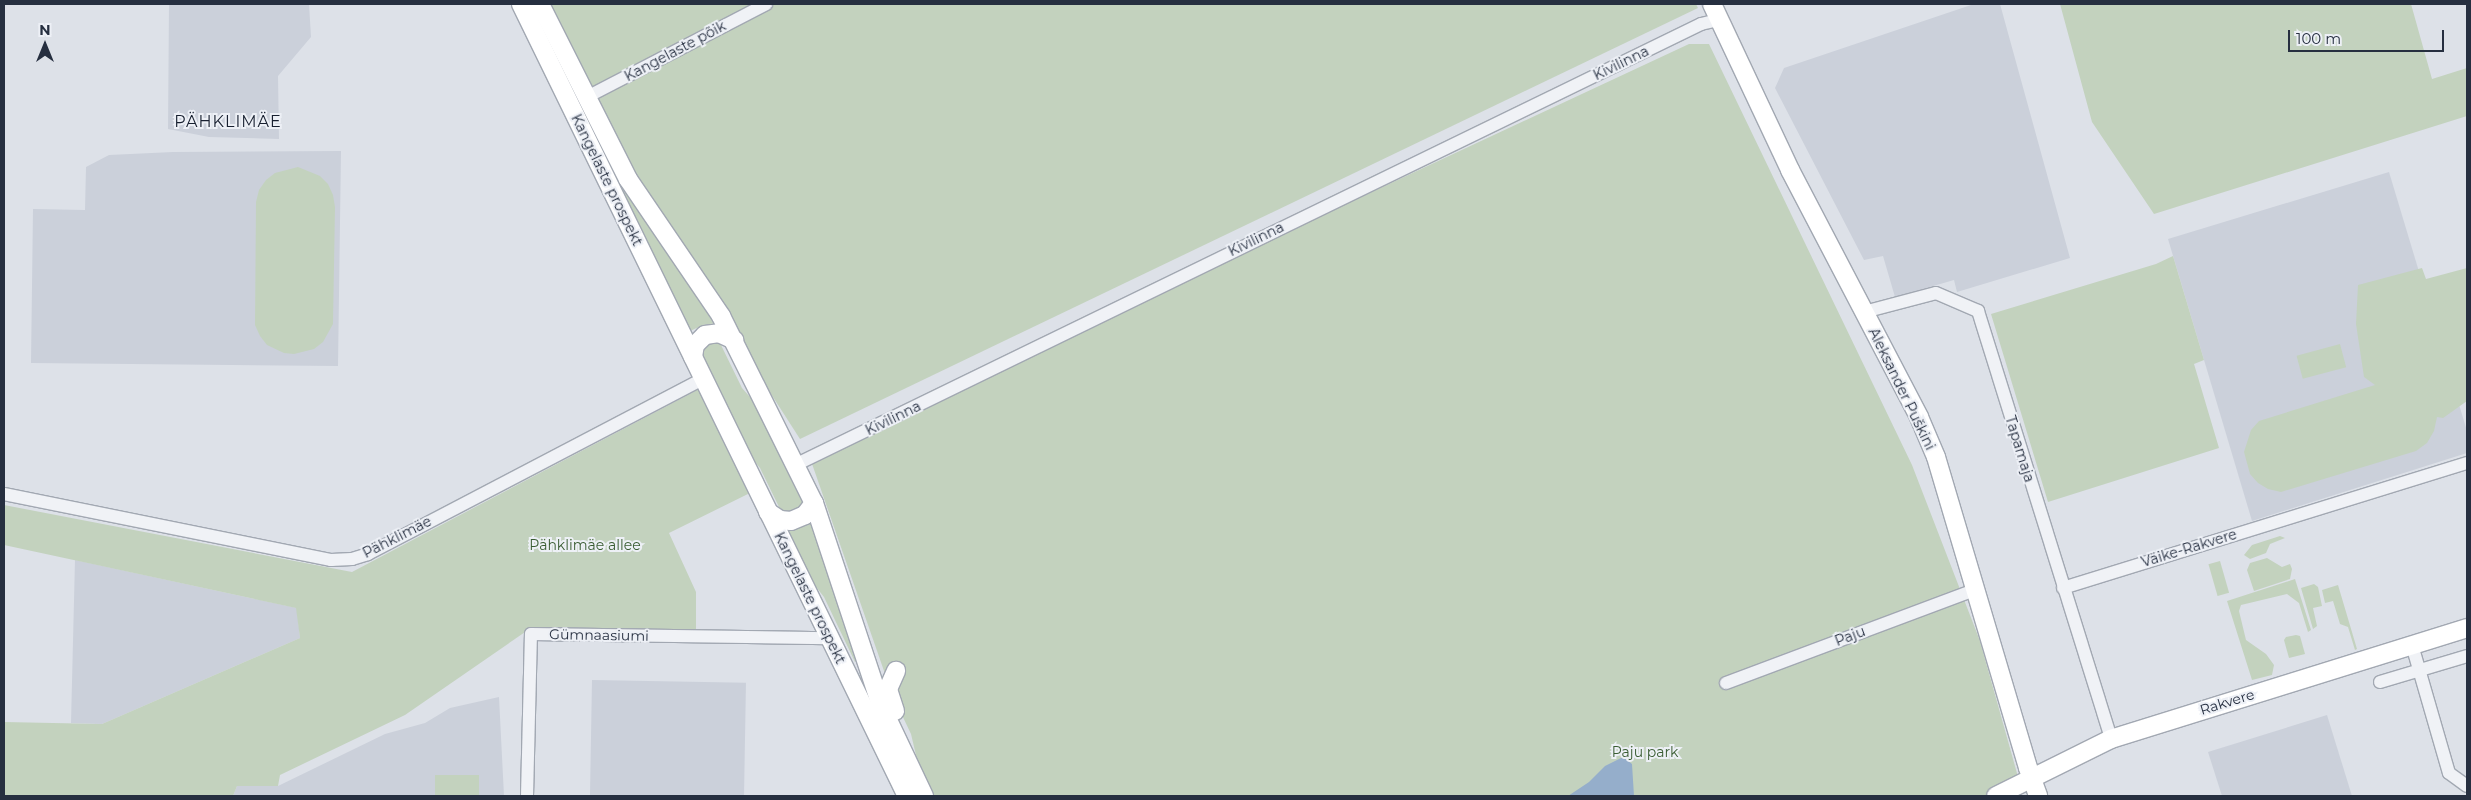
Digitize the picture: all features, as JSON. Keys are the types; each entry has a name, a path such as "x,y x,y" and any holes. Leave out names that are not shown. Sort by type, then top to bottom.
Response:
{"main road":[{"name":"Kangelaste prospekt","path":"520,4 907,796"},
{"name":"Kangelaste prospekt","path":"540,4 585,98 628,179 721,316 814,503 880,703 924,796"},
{"name":"Aleksander Puškini","path":"1716,12 1790,170 1919,417 1936,457 2038,796"},
{"path":"693,357 694,344 705,335 719,333 734,340"},
{"name":"Kangelaste prospekt","path":"768,512 780,520 791,521 805,515 814,503"},
{"name":"Rakvere","path":"1996,796 2031,777 2112,739 2467,628"},
{"path":"896,671 888,689 907,744 912,774"},
{"path":"852,683 871,679"}],"street":[{"name":"Kangelaste põik","path":"585,98 766,4"},
{"name":"Kivilinna","path":"795,465 1701,24 1716,12"},
{"name":"Tapamaja","path":"1864,312 1936,293 1978,311 2063,588"},
{"name":"Pähklimäe","path":"4,494 331,560 352,559 368,554 704,378"},
{"name":"Väike-Rakvere","path":"2063,588 2467,463"},
{"path":"2063,588 2112,739"},
{"name":"Paju","path":"1726,683 1975,590"},
{"name":"Gümnaasiumi","path":"527,796 531,634 829,638"},
{"path":"2412,645 2449,773 2467,786"},
{"path":"2380,682 2467,656"}],"shaded area":[{"path":"169,4 309,4 311,37 278,76 279,139 209,137 168,129"},
{"path":"1974,4 2000,4 2070,258 1957,292 1954,280 1895,297 1883,256 1864,260 1775,88 1784,68"},
{"path":"341,151 338,366 31,363 33,209 85,210 86,167 109,155 173,152"},
{"path":"2389,172 2467,431 2467,453 2252,521 2168,239"},
{"path":"75,560 297,608 300,638 102,724 71,723"},
{"path":"592,680 746,683 744,796 590,796"},
{"path":"499,697 504,796 233,796 237,786 278,786 385,734 425,723 450,708"},
{"path":"2327,715 2352,796 2222,796 2208,752"}],"green space":[{"path":"543,4 1696,4 1698,8 800,439 609,143"},
{"path":"2060,4 2411,4 2432,79 2467,68 2467,116 2154,214 2092,122"},
{"name":"Paju park","path":"1689,44 1709,44 1912,465 1980,641 2020,784 1996,796 932,796 920,772 911,734 892,694 810,458 1048,343"},
{"path":"298,167 320,176 328,184 333,195 335,207 333,324 323,342 314,349 294,354 284,353 267,345 255,325 256,202 259,190 266,180 275,173"},
{"path":"617,179 717,323 703,325 688,332 615,181"},
{"path":"2173,256 2204,360 2194,364 2219,448 2048,502 1991,314 2156,264"},
{"path":"2422,268 2426,279 2467,268 2467,401 2443,418 2437,417 2434,431 2427,443 2416,451 2281,492 2268,489 2258,483 2250,474 2244,452 2251,430 2259,421 2375,385 2364,377 2356,324 2358,285"},
{"path":"716,339 721,345 742,388 757,405 803,498 803,503 797,512 786,513 779,507 760,468 746,451 700,355 700,344"},
{"path":"2340,344 2346,367 2303,379 2297,356"},
{"name":"Pähklimäe allee","path":"701,388 752,492 669,533 696,592 696,632 528,630 405,715 280,775 278,786 237,786 233,796 4,796 4,722 102,724 300,638 296,608 4,545 4,505 352,572"},
{"path":"813,520 855,662 824,597 805,573 783,529 804,525"},
{"path":"2280,536 2285,538 2270,544 2266,553 2250,559 2244,555 2252,545"},
{"path":"2267,558 2282,567 2290,564 2292,569 2290,579 2254,591 2247,570 2250,563"},
{"path":"2220,561 2229,593 2218,596 2208,564"},
{"path":"2295,579 2311,630 2308,632 2299,603 2287,594 2241,605 2239,611 2246,640 2266,654 2274,665 2272,675 2252,680 2227,601"},
{"path":"2314,584 2318,587 2322,606 2313,608 2317,626 2313,629 2301,588"},
{"path":"2338,585 2357,649 2355,650 2348,627 2340,624 2333,601 2325,603 2322,590"},
{"path":"2300,636 2305,654 2289,658 2284,640 2286,637"},
{"path":"435,775 479,775 479,796 435,796"}],"water":[{"path":"1623,757 1632,764 1634,796 1568,796 1589,782 1605,766"}],"district":[{"name":"PÄHKLIMÄE","path":"228,122"}]}
